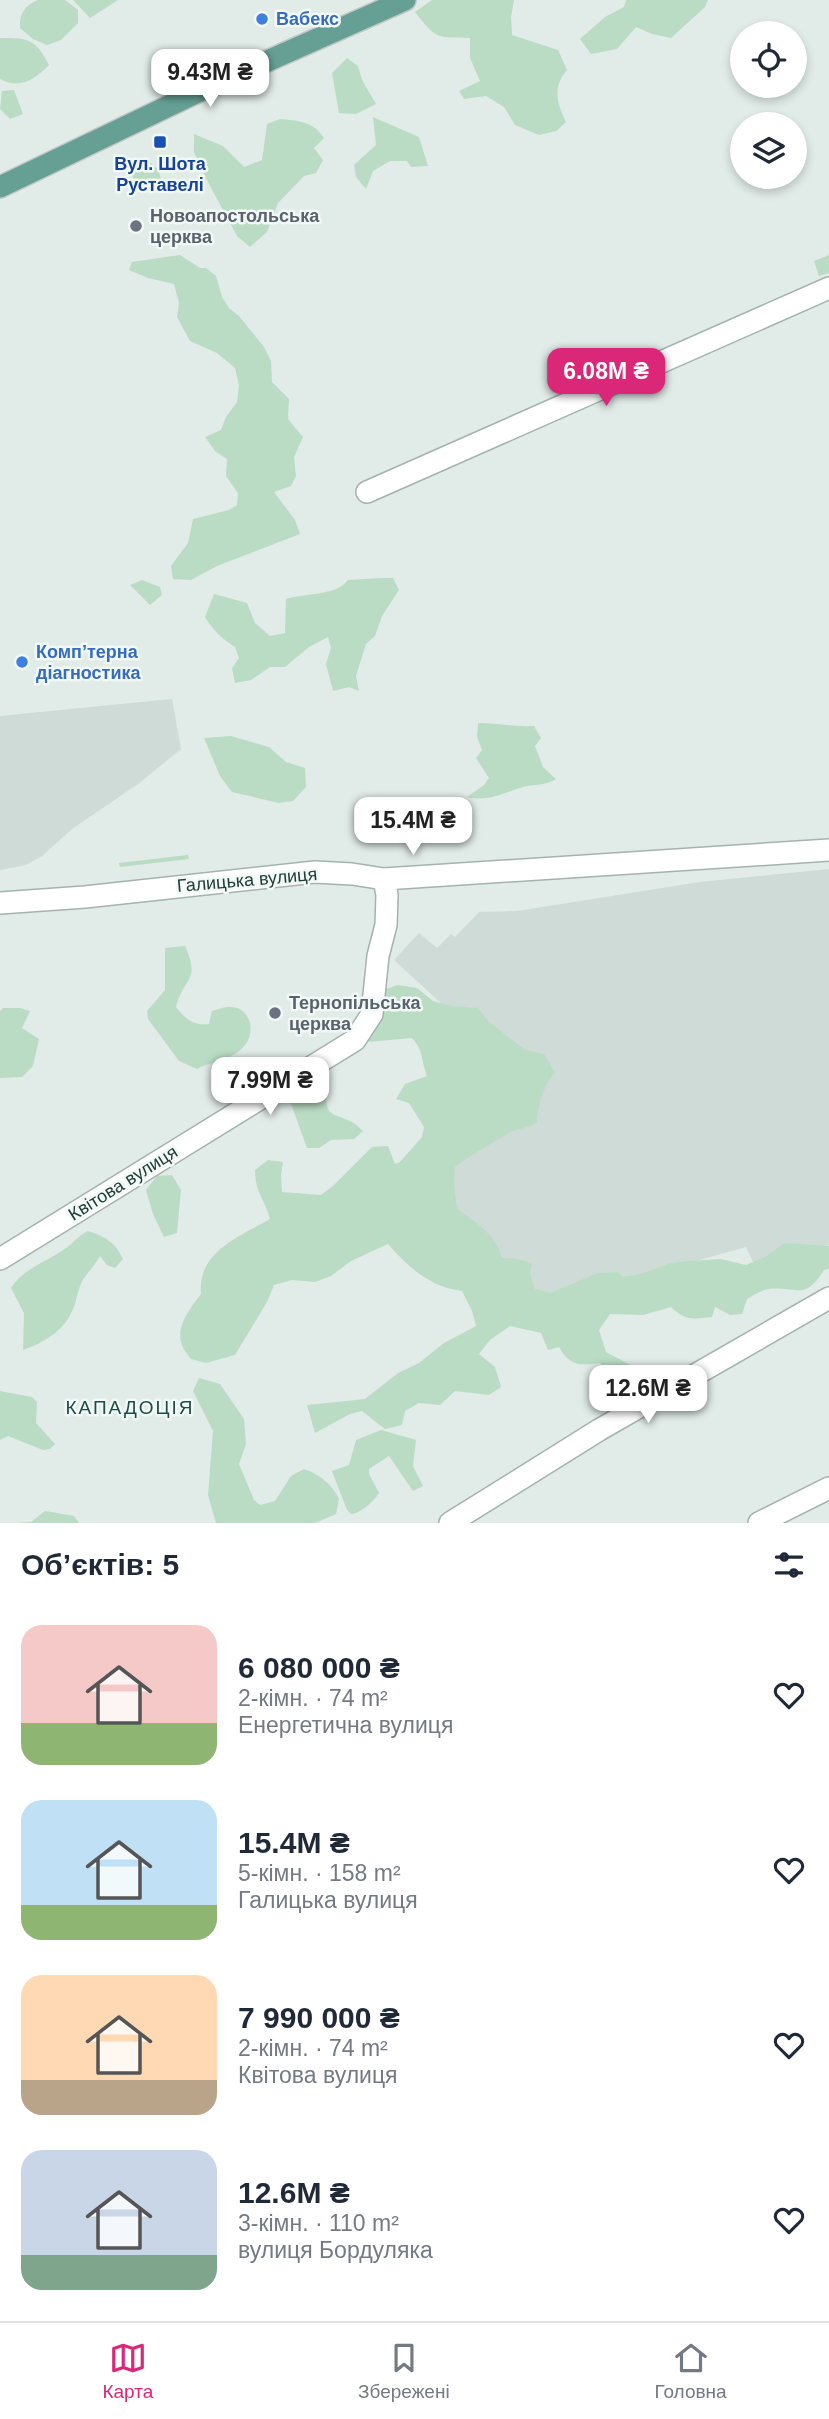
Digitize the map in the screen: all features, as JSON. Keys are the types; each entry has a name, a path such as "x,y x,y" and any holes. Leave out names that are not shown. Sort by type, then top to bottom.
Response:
{"main road":[{"path":"0,187 202,90 405,0"}],"street":[{"path":"367,492 829,288"},
{"name":"Галицька вулиця","path":"0,902 85,897 315,872 384,879 829,850"},
{"name":"Квітова вулиця","path":"0,1259 355,1040 372,1014 378,957 386,925 387,895 384,879"},
{"path":"450,1523 599,1430 829,1298"},
{"path":"759,1523 829,1488"}],"shaded area":[{"path":"172,699 181,749 138,784 72,829 42,856 26,865 0,870 0,716"},
{"path":"829,869 829,1245 754,1264 746,1247 539,1305 447,1205 468,1028 394,960 419,933 437,948 451,934 455,937 479,912 517,911 700,882"}],"green space":[{"path":"38,0 65,0 78,10 78,23 61,40 47,45 33,39 20,28 24,11"},
{"path":"73,0 118,0 90,18"},
{"path":"432,0 514,0 512,35 558,50 567,70 558,89 560,108 566,122 556,131 539,135 515,125 504,107 486,96 464,99 459,91 480,81 470,58 470,38 443,37 428,28 415,12"},
{"path":"626,0 708,0 705,7 671,38 636,27 617,49 591,54 580,39 605,17 624,7"},
{"path":"0,38 31,42 40,50 49,65 38,75 21,83 0,79"},
{"path":"347,58 358,66 362,80 376,104 356,114 339,113 332,73"},
{"path":"14,90 23,114 10,119 0,109 2,91"},
{"path":"373,117 419,137 428,166 411,167 407,161 390,161 373,171 366,189 356,177 354,165 376,145"},
{"path":"280,119 305,123 320,132 324,138 314,148 323,160 316,173 304,176 278,203 267,232 250,247 237,236 209,184 194,152 194,134 223,146 244,167 262,160 267,124"},
{"path":"145,159 158,169 163,186 160,192 143,191 130,173 132,164"},
{"path":"180,255 216,276 222,297 229,308 264,347 271,361 272,382 289,399 288,419 303,437 294,457 296,476 291,486 274,492 295,520 300,534 217,566 191,580 173,579 171,566 188,543 193,519 229,510 237,505 238,493 226,476 227,459 215,451 205,437 221,430 226,417 237,402 239,385 235,368 217,353 190,341 177,317 179,303 174,284 129,270 132,262"},
{"path":"829,255 829,273 819,276 814,261"},
{"path":"393,578 399,590 382,616 375,636 366,644 356,676 359,691 349,687 333,691 326,664 331,648 328,637 309,647 285,667 270,667 251,680 235,683 232,668 239,658 235,647 218,634 205,617 214,594 247,603 255,623 270,636 285,633 286,599 336,589 348,580"},
{"path":"142,580 160,587 162,595 150,605 130,585"},
{"path":"478,723 534,726 541,738 535,746 543,767 556,779 489,798 467,797 489,778 476,758 482,750 477,737"},
{"path":"231,736 269,747 286,762 305,768 306,787 293,801 279,803 232,792 220,776 204,738"},
{"path":"188,855 189,859 120,867 119,863"},
{"path":"185,946 190,958 191,973 179,997 176,1007 179,1011 194,1023 209,1024 212,1011 235,1007 246,1014 250,1026 249,1039 240,1050 197,1069 179,1061 148,1019 147,1011 165,990 165,948"},
{"path":"398,985 417,988 433,1001 478,1008 487,1020 525,1050 544,1054 555,1072 542,1096 537,1122 511,1132 455,1167 457,1209 490,1236 502,1258 532,1263 530,1274 535,1289 550,1293 598,1273 618,1272 623,1277 641,1274 670,1263 721,1259 746,1265 765,1257 785,1243 829,1246 829,1269 824,1270 811,1286 805,1289 768,1289 760,1292 747,1299 742,1314 730,1315 715,1307 712,1317 690,1318 671,1307 643,1315 610,1314 599,1330 606,1352 634,1367 637,1381 625,1387 606,1379 600,1363 576,1363 567,1358 559,1347 548,1350 541,1333 510,1326 490,1340 479,1354 495,1367 501,1387 489,1395 455,1391 440,1405 419,1403 405,1411 402,1425 385,1429 362,1411 350,1414 315,1433 307,1405 365,1399 398,1373 419,1363 444,1343 476,1326 462,1291 430,1281 404,1261 388,1244 315,1282 292,1280 274,1285 267,1302 235,1355 206,1363 191,1359 180,1338 182,1324 201,1294 206,1267 223,1247 270,1219 258,1190 255,1170 268,1160 283,1162 282,1192 321,1195 372,1147 388,1146 395,1164 400,1162 422,1137 424,1127 409,1103 396,1099 405,1084 427,1076 419,1048 412,1038 367,1042 359,1027 364,1005 386,989"},
{"path":"3,1008 30,1011 22,1028 39,1039 33,1066 22,1077 0,1078 0,1011"},
{"path":"321,1069 328,1081 326,1096 330,1111 363,1131 354,1139 331,1140 319,1148 307,1148 290,1101 283,1095"},
{"path":"172,1175 181,1190 177,1233 164,1237 146,1190 157,1176"},
{"path":"88,1231 109,1241 123,1259 115,1268 107,1265 100,1256 82,1281 71,1313 61,1328 40,1343 23,1350 24,1313 11,1288 31,1269"},
{"path":"199,1378 220,1384 244,1419 246,1444 239,1464 254,1500 260,1505 275,1501 291,1476 304,1469 320,1477 333,1489 339,1499 336,1514 315,1523 216,1523 208,1495 213,1431 193,1391"},
{"path":"0,1391 32,1397 37,1402 36,1423 55,1444 50,1449 43,1450 8,1436 0,1440"},
{"path":"381,1430 416,1440 413,1466 423,1486 413,1491 389,1456 369,1469 379,1493 367,1506 351,1514 332,1471 349,1465 356,1440"},
{"path":"45,1511 74,1516 79,1523 17,1523 31,1522"}],"place":[{"name":"Вабекс","path":"262,19"},
{"name":"Вул. Шота Руставелі","path":"160,142"},
{"name":"Новоапостольська церква","path":"136,226"},
{"name":"Комп’терна діагностика","path":"22,662"},
{"name":"Тернопільська церква","path":"275,1013"}],"district":[{"name":"КАПАДОЦІЯ","path":"130,1407"}]}
